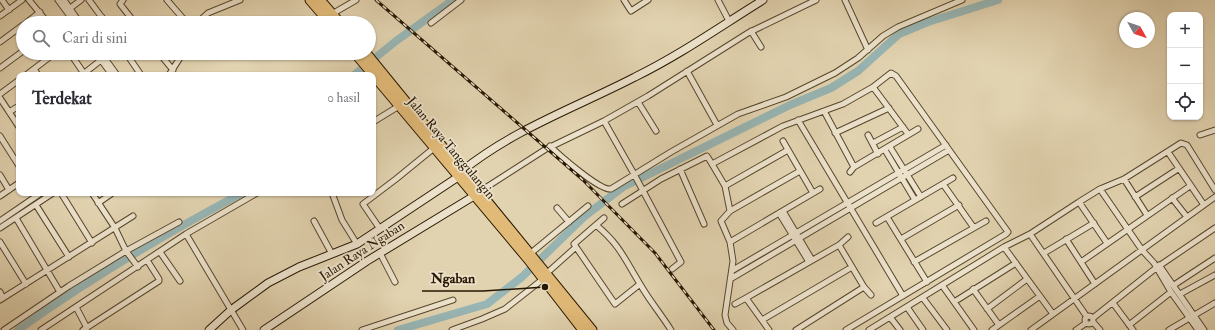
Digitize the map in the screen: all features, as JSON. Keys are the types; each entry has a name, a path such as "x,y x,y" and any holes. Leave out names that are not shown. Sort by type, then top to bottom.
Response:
{"highway":[{"path":"310,0 324,16"},
{"path":"320,0 332,14"},
{"path":"365,60 374,70"},
{"path":"376,72 476,194 531,256 583,330"},
{"name":"Jalan Raya Tanggulangin","path":"376,73 399,106 414,118 434,148 460,174"},
{"path":"545,275 592,330"}],"street":[{"path":"2,0 9,10"},
{"path":"0,16 22,0"},
{"path":"29,0 43,16"},
{"path":"58,0 74,16"},
{"path":"64,0 71,16"},
{"path":"68,10 81,0"},
{"path":"89,0 101,16"},
{"path":"123,0 120,4 129,16"},
{"path":"167,0 181,16"},
{"path":"205,16 208,13 240,0"},
{"path":"332,14 356,0"},
{"path":"431,22 461,0"},
{"path":"624,0 631,11 648,0"},
{"path":"718,0 729,21"},
{"path":"209,330 231,310 278,277 357,244 460,174 480,158 541,121 636,77 682,51 763,0"},
{"path":"476,194 550,146 604,121 638,102 751,32 816,0"},
{"path":"845,0 868,50"},
{"path":"550,146 567,162 606,189 616,186 717,125 738,114 786,97 835,73 868,50 883,36 898,27 962,0"},
{"path":"35,16 40,12"},
{"path":"0,42 16,30"},
{"path":"751,32 761,47"},
{"path":"0,68 16,56"},
{"path":"30,72 46,60"},
{"path":"74,60 82,72"},
{"path":"87,72 101,60 110,72"},
{"path":"106,60 115,72"},
{"path":"131,60 139,72"},
{"path":"165,60 173,70 179,60"},
{"path":"687,71 717,125"},
{"path":"712,164 783,126 843,104 874,87 890,74 896,76 1008,232 846,330"},
{"path":"0,94 16,82"},
{"path":"874,87 908,134"},
{"path":"0,98 16,122"},
{"path":"638,102 656,131"},
{"path":"376,120 399,106"},
{"path":"9,112 16,108"},
{"path":"835,133 889,108"},
{"path":"824,111 854,167"},
{"path":"798,120 852,208 903,296"},
{"path":"604,121 635,175 680,262 672,269"},
{"path":"873,144 902,127"},
{"path":"850,172 854,167 885,150 918,129"},
{"path":"1200,135 1215,130"},
{"path":"868,135 878,154"},
{"path":"0,136 16,161"},
{"path":"783,141 813,193"},
{"path":"869,330 1004,247 1030,234 1100,189 1124,179 1181,143 1186,144 1215,190"},
{"path":"733,270 946,145"},
{"path":"890,147 920,198"},
{"path":"376,194 434,148"},
{"path":"725,186 788,150"},
{"path":"885,150 915,200"},
{"path":"732,278 949,150"},
{"path":"1168,152 1178,169 1204,205"},
{"path":"622,204 642,189 707,156 725,186 730,211"},
{"path":"680,169 704,224"},
{"path":"1135,196 1178,169"},
{"path":"733,330 727,323 725,315 733,270 730,242 721,221 730,211 800,171"},
{"path":"0,175 10,190"},
{"path":"876,223 953,178"},
{"path":"1124,179 1148,215"},
{"path":"943,184 974,228"},
{"path":"0,196 16,185"},
{"path":"1081,262 1190,186"},
{"path":"730,242 820,189"},
{"path":"1100,189 1142,250 1174,285 1192,316 1198,330"},
{"name":"Jalan Raya Ngaban","path":"264,330 380,253 476,194"},
{"path":"0,220 35,196"},
{"path":"0,228 49,196"},
{"path":"64,196 92,243"},
{"path":"94,196 115,228 136,266"},
{"path":"98,203 108,196"},
{"path":"41,330 186,234 252,196"},
{"path":"333,196 342,220 357,244"},
{"path":"373,196 363,204 380,229"},
{"path":"1031,330 1215,197"},
{"path":"1172,198 1187,217"},
{"path":"1079,202 1108,243"},
{"path":"36,205 69,257"},
{"path":"531,256 588,206"},
{"path":"901,239 959,206"},
{"path":"558,208 569,222"},
{"path":"781,212 810,261"},
{"path":"0,292 2,299 133,216"},
{"path":"887,217 927,282"},
{"path":"16,218 60,292"},
{"path":"604,218 574,242 576,247 615,304 640,284"},
{"path":"314,221 332,254"},
{"path":"914,262 986,221"},
{"path":"0,327 3,330 60,292 179,222"},
{"path":"1044,253 1094,223"},
{"path":"596,224 612,238 624,255 640,284 671,330"},
{"path":"1076,330 1113,303 1157,266 1215,228"},
{"path":"186,234 243,330"},
{"path":"1030,234 1075,298 1090,321 1093,330"},
{"path":"735,304 839,245 848,237"},
{"path":"1066,240 1095,284"},
{"path":"0,242 26,284"},
{"path":"839,245 864,287 871,295"},
{"path":"452,330 482,319 505,308 576,247"},
{"path":"1004,247 1053,314"},
{"path":"160,252 180,281"},
{"path":"380,253 395,282"},
{"path":"1174,285 1215,258"},
{"path":"76,307 85,329 158,281 159,279 147,260"},
{"path":"954,302 1016,263"},
{"path":"1157,266 1171,292 1204,330"},
{"path":"762,320 852,267"},
{"path":"1180,294 1215,275"},
{"path":"987,308 1027,279"},
{"path":"942,285 974,330"},
{"path":"796,330 864,287"},
{"path":"973,289 999,325"},
{"path":"1129,325 1171,292"},
{"path":"992,330 1040,296"},
{"path":"746,298 769,330"},
{"path":"923,298 947,330"},
{"path":"362,330 453,300"},
{"path":"1113,303 1133,330"},
{"path":"1169,330 1215,303"},
{"path":"907,307 923,330"},
{"path":"890,317 900,330"},
{"path":"1090,321 1100,330"}],"waterway":[{"path":"376,57 453,0"},
{"path":"398,330 487,304 522,277 585,216 623,187 790,105 831,88 858,71 899,34 928,22 998,0"},
{"path":"358,72 373,60"},
{"path":"18,330 72,293 128,258 237,196"}],"railway":[{"path":"376,0 583,180 655,253 714,330"}],"place":[{"name":"Ngaban","path":"545,287"}]}
